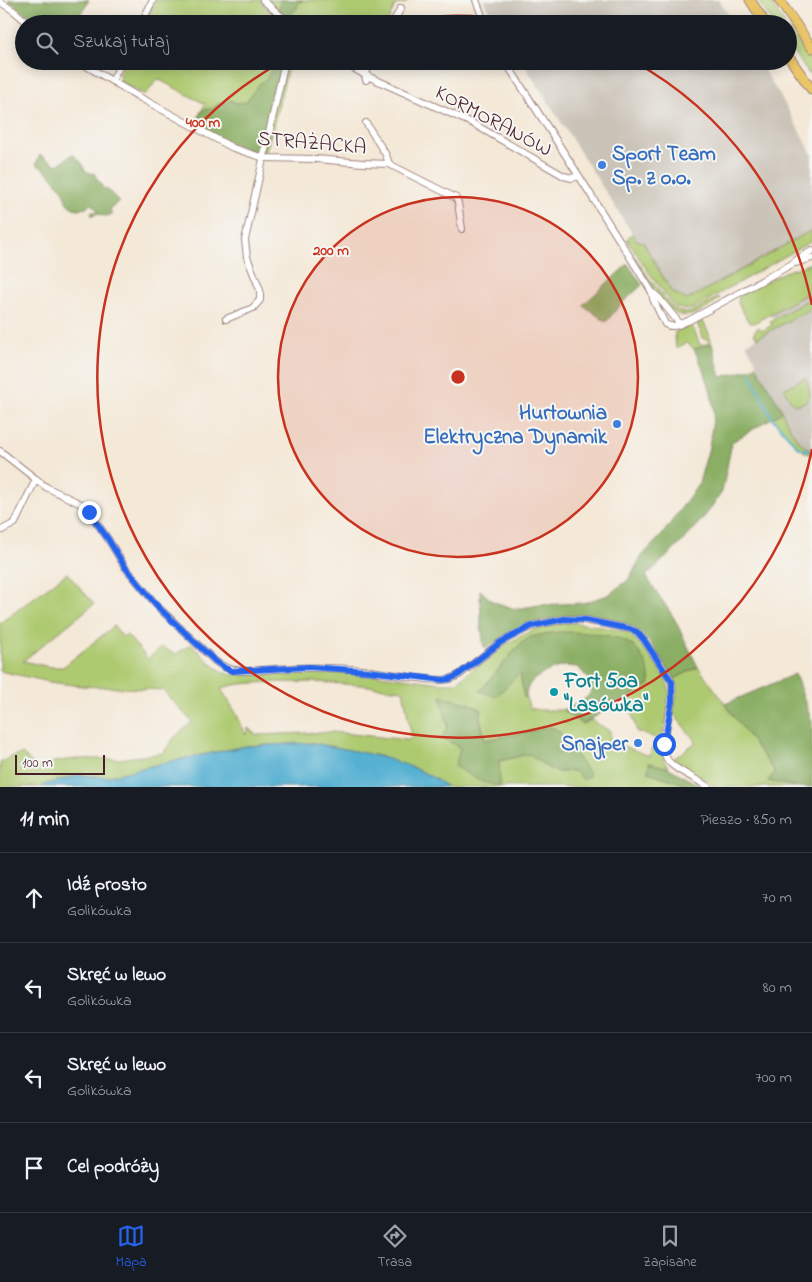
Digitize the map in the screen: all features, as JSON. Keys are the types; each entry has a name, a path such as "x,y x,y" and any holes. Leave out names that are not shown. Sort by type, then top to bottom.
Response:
{"main road":[{"path":"750,0 760,15"},
{"path":"779,0 789,15"},
{"path":"797,26 812,48"},
{"path":"797,68 812,90"},
{"path":"802,75 808,80 812,80"}],"street":[{"path":"146,15 153,0"},
{"path":"263,0 282,15"},
{"path":"476,0 481,15"},
{"path":"0,2 19,15"},
{"path":"397,15 401,8"},
{"name":"STRAŻACKA","path":"93,70 233,148 264,158 389,164 386,155 366,123"},
{"path":"112,82 118,70"},
{"path":"226,319 252,308 260,300 260,290 247,257 245,240 283,70"},
{"name":"KORMORANÓW","path":"354,70 365,78 472,123 564,176 572,178 579,176"},
{"path":"365,78 368,70"},
{"path":"510,70 652,292 658,297 677,325"},
{"path":"389,164 456,198 462,229"},
{"path":"792,264 812,251"},
{"path":"652,292 653,299 665,324 668,326 677,325 792,264 812,258"},
{"path":"0,451 46,487 81,504 108,539 125,567 159,608 215,661 232,671 309,667 368,671 443,680 458,675 501,642 532,626 564,619 586,620 637,632 672,682 672,701 664,744 666,758 672,765 693,776 708,787"},
{"path":"0,531 15,523 36,479"}],"shaded area":[{"path":"483,0 719,0 728,15 492,15"},
{"path":"528,70 764,70 812,154 812,231 682,306 678,305"},
{"path":"812,287 812,450 807,448 795,436 746,344 777,327 769,311"}],"green space":[{"path":"7,0 89,0 80,15 28,15"},
{"path":"156,0 260,0 275,15 148,15"},
{"path":"265,0 408,0 406,3 395,5 391,15 283,15"},
{"path":"280,0 303,0 298,3 297,9 291,15 284,15 277,9 280,6"},
{"path":"757,0 769,0 779,15 768,15"},
{"path":"797,41 812,62 812,76 797,58"},
{"path":"120,70 288,70 265,156 225,142 209,121 199,115 205,104 158,79 145,95 120,82"},
{"path":"271,70 280,70 260,154 225,142 202,128 203,121 198,117 203,110 212,109 218,104 230,100 236,103 246,102 259,84 267,78"},
{"path":"73,154 83,164 87,172 95,174 103,189 107,189 119,201 110,210 112,214 104,216 97,213 92,216 91,212 98,211 91,204 81,209 70,206 66,201 63,189 36,164 40,155 57,165"},
{"path":"812,230 812,241 692,309 686,310 675,307 627,240 633,234 636,240 643,242 671,291 687,300"},
{"path":"635,257 648,277 674,309 685,313 691,312 720,298 697,313 683,316 677,314 667,307 651,286 633,258"},
{"path":"812,263 812,291 754,323 748,321 738,303 739,296 784,272"},
{"path":"628,264 642,285 621,304 606,322 583,305"},
{"path":"812,298 812,308 757,338 754,333 756,329 759,327 762,331 772,325 770,321"},
{"path":"699,321 703,322 712,344 694,349 687,343 676,348 674,333 689,325 693,327 700,345 709,343 708,339 703,338 697,323"},
{"path":"712,344 721,377 752,369 756,365 782,412 732,442 722,492 705,516 679,545 646,576 674,618 698,667 674,679 651,644 640,633 625,624 580,617 564,616 525,625 487,648 484,647 481,626 480,590 492,601 515,609 540,605 583,603 608,595 628,580 642,556 662,535 699,483 709,447 714,412 711,392 704,370 694,349"},
{"path":"805,378 809,388 809,396 805,402 795,405 784,389"},
{"path":"782,412 794,434 802,444 812,450 812,455 796,445 772,418"},
{"path":"67,573 94,604 23,661 50,667 63,667 114,626 123,637 126,634 148,659 162,647 176,654 191,644 214,666 230,675 303,670 363,673 441,683 456,683 504,645 537,628 568,622 631,632 658,665 669,689 668,712 662,736 659,739 637,732 628,698 650,684 632,645 612,637 520,672 524,697 530,708 562,710 583,724 591,720 610,731 610,741 649,756 654,744 659,746 669,768 649,763 648,772 682,783 688,787 447,787 421,771 379,756 313,743 246,746 106,777 79,775 43,785 42,787 0,787 0,763 14,756 22,754 37,767 58,761 119,759 163,753 174,738 192,722 163,690 82,686 50,682 0,671 0,623","holes":["313,682 403,690 412,738 408,740 332,732 256,735 248,728 246,735 236,713 221,689 252,683","442,696 480,718 485,740 559,731 574,771 560,772 551,770 529,754 499,761 442,737 448,727"]},
{"path":"556,632 607,635 626,641 640,653 644,660 648,669 650,684 583,724 562,710 584,699 591,691 589,679 578,667 565,666 540,675 529,685 526,698 524,697 520,673 496,697 480,691 519,645 530,637"},
{"path":"698,667 775,772 768,781 800,787 713,787 707,781 671,761 696,742 673,713 676,700 674,679"},
{"path":"795,674 812,722 812,787 800,787 768,781 775,772 725,704"},
{"path":"441,696 471,704 482,710 480,718 485,740 552,727 559,731 590,775 584,780 574,771 560,772 551,770 529,754 499,761 500,786 482,782 455,767 460,748 442,737 448,727"},
{"path":"649,763 669,768 702,787 688,787 682,783 648,772"}],"water":[{"path":"313,743 366,753 400,763 432,777 447,787 42,787 43,785 79,775 106,777 246,746"}],"waterway":[{"path":"750,373 772,418 799,448 812,451"}],"place":[{"name":"Sport Team Sp. z o.o.","path":"602,165"},
{"name":"Hurtownia Elektryczna Dynamik","path":"617,424"},
{"name":"Fort 50a \"Lasówka\"","path":"554,692"},
{"name":"Snajper","path":"638,743"}],"route":[{"path":"89,512 125,567 159,608 215,661 232,671 309,667 368,671 438,680 450,679 501,642 532,626 564,619 586,620 637,632 672,682 672,701 664,744"}]}
